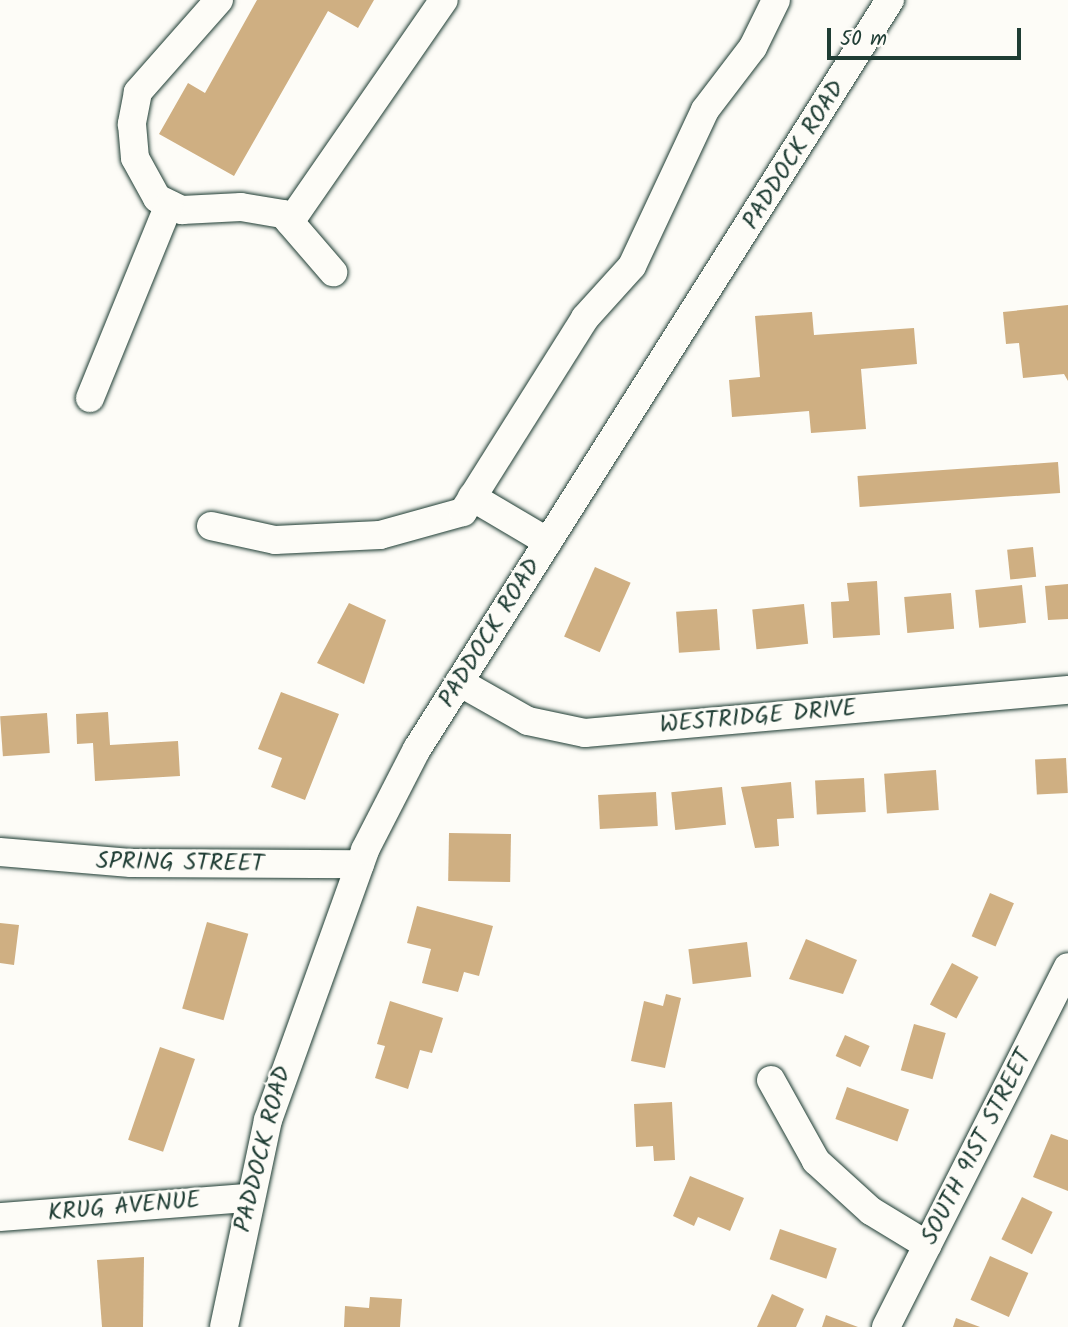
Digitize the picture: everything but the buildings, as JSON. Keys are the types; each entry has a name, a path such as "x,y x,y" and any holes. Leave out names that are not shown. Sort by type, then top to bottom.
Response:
{"street":[{"path":"219,0 138,92 132,124 135,158 157,198 182,210 241,207 290,222 333,272"},
{"path":"290,222 444,0"},
{"path":"211,526 275,540 380,535 463,512 585,318 632,266 705,110 752,47 776,0"},
{"name":"PADDOCK ROAD","path":"223,1327 248,1198 291,1045 360,864 416,749 890,0"},
{"path":"90,398 169,204"},
{"path":"472,497 548,542"},
{"name":"WESTRIDGE DRIVE","path":"459,682 528,721 585,733 1068,690"},
{"name":"SPRING STREET","path":"0,852 131,863 360,864"},
{"name":"SOUTH 91ST STREET","path":"886,1327 1068,967"},
{"path":"771,1080 816,1161 872,1212 927,1245"},
{"name":"KRUG AVENUE","path":"0,1217 248,1198"}]}
